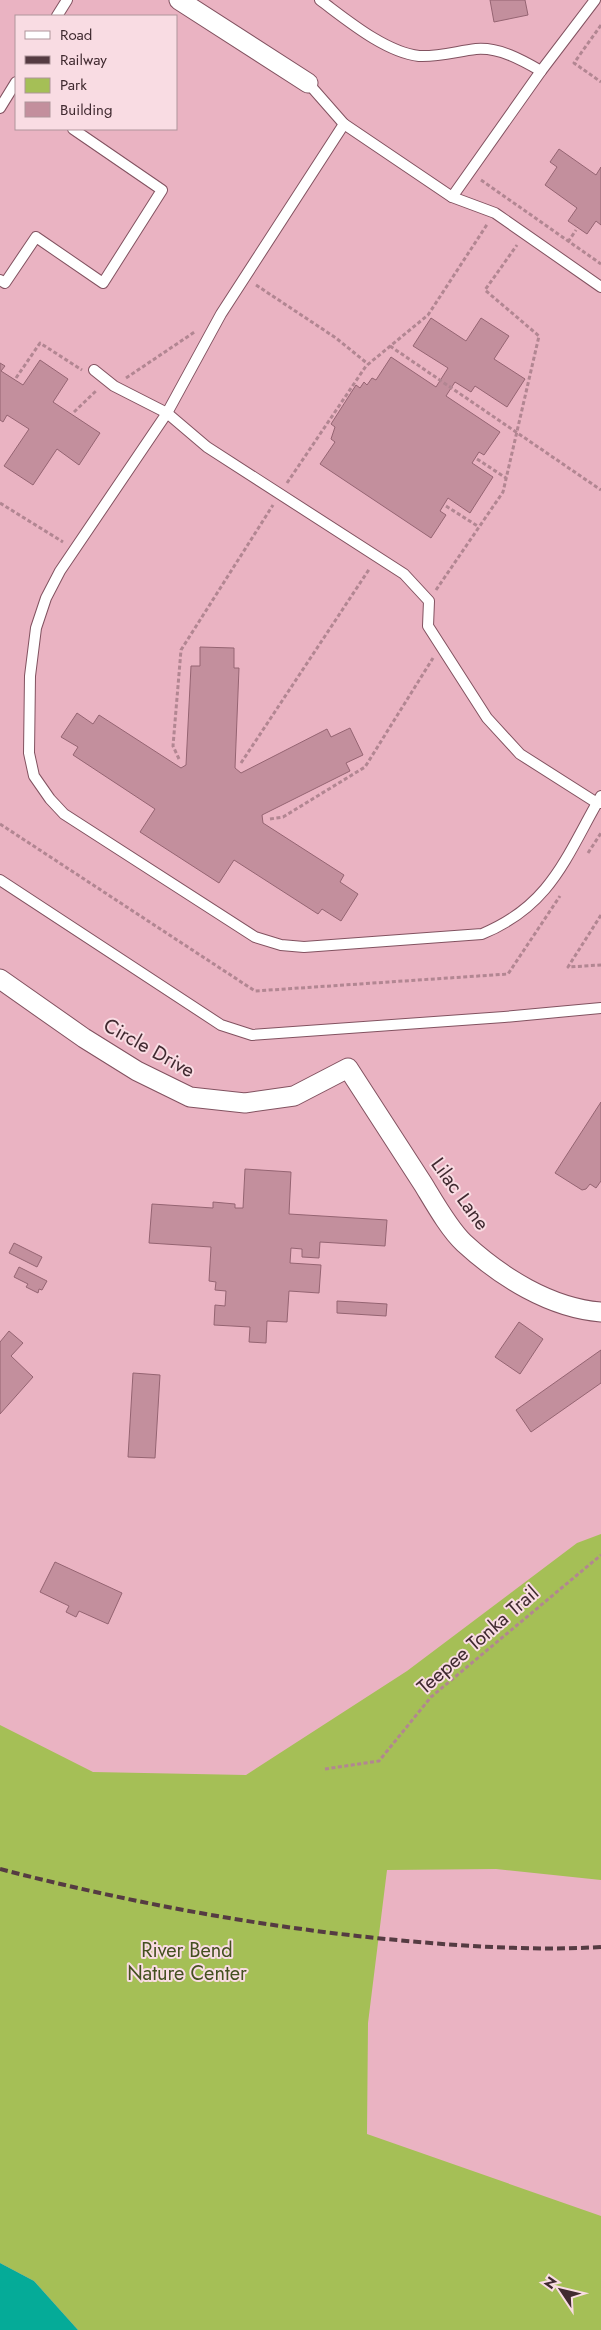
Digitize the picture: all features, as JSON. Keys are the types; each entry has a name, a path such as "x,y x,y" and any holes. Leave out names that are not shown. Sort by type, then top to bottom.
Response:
{"street":[{"path":"179,0 308,83"},
{"name":"Circle Drive","path":"0,979 84,1038 136,1071 190,1097 245,1103 294,1096 348,1068"},
{"name":"Lilac Lane","path":"348,1068 432,1198 463,1242 505,1275 546,1299 581,1310 601,1312"}],"lane":[{"path":"58,15 67,0"},
{"path":"320,0 360,30 401,50 426,56 479,48 518,58 541,71"},
{"path":"452,197 541,71 595,0"},
{"path":"308,83 344,124 452,197 495,213 601,287"},
{"path":"0,108 15,86"},
{"path":"90,372 167,413 207,447 404,574 428,601 428,626 487,718 520,754 600,801 552,882 539,897 496,928 482,934 304,948 280,946 255,937 64,814 34,776 29,753 28,728 30,676 36,628 46,598 73,549 167,413 221,314 344,124"},
{"path":"0,280 5,284 36,237 103,283 162,190 74,130"},
{"path":"0,880 220,1025 234,1031 252,1035 601,1008"}],"path":[{"path":"601,25 574,63 601,82"},
{"path":"470,172 601,264"},
{"path":"179,758 174,746 180,650 280,494 368,364 428,316 495,213"},
{"path":"558,257 576,230"},
{"path":"428,601 503,492 539,336 485,290 525,234"},
{"path":"245,278 336,338 368,364"},
{"path":"74,412 103,384 110,389 196,330"},
{"path":"16,378 40,343 90,372"},
{"path":"390,346 601,490"},
{"path":"477,459 506,478"},
{"path":"0,503 73,549"},
{"path":"446,506 479,527"},
{"path":"241,764 377,557"},
{"path":"270,819 283,816 365,767 441,646"},
{"path":"601,915 568,967 601,965"},
{"name":"Teepee Tonka Trail","path":"325,1769 379,1761 431,1697 601,1555"}],"green space":[{"name":"River Bend Nature Center","path":"601,1534 601,1880 496,1869 387,1870 368,2023 367,2134 601,2216 601,2330 78,2330 34,2281 0,2263 0,1725 93,1772 246,1775 407,1671 577,1543"}],"shaded area":[{"path":"0,2263 34,2281 78,2330 0,2330"}],"building":[{"path":"490,0 525,0 528,15 494,22"},
{"path":"559,149 596,175 601,167 601,225 596,221 587,234 568,221 577,208 545,185 557,167 550,162"},
{"path":"431,318 466,341 481,318 509,336 494,359 525,379 507,407 475,386 471,392 455,382 446,396 500,432 484,455 479,452 472,463 493,477 470,513 448,498 440,511 446,515 431,538 320,464 335,442 331,439 335,427 331,424 356,385 360,388 364,382 367,385 372,378 376,380 391,357 436,387 448,368 413,346"},
{"path":"40,360 68,379 53,402 100,433 79,465 57,449 33,485 4,466 29,429 7,415 3,422 0,420 0,363 5,366 1,371 23,385"},
{"path":"200,647 234,648 234,668 239,668 235,768 241,773 327,729 331,737 350,728 363,755 346,763 350,771 262,815 263,823 344,875 340,882 358,894 341,921 322,909 318,914 234,860 219,883 140,832 155,809 73,755 78,747 61,737 77,713 93,724 99,715 181,768 186,765 191,666 200,666"},
{"path":"601,1102 601,1181 596,1188 590,1184 586,1189 582,1190 555,1173"},
{"path":"245,1169 291,1172 289,1214 387,1220 385,1246 320,1242 319,1258 302,1257 302,1249 291,1248 290,1263 321,1265 319,1293 289,1291 287,1322 267,1321 266,1343 249,1342 250,1327 214,1325 215,1305 225,1306 226,1291 215,1290 216,1282 209,1281 211,1247 149,1243 152,1204 213,1208 213,1202 235,1204 235,1208 243,1208"},
{"path":"14,1243 42,1257 37,1267 9,1253"},
{"path":"19,1267 47,1281 42,1290 39,1289 38,1293 26,1287 28,1284 14,1277"},
{"path":"337,1301 387,1304 386,1316 337,1313"},
{"path":"519,1322 543,1339 520,1374 495,1357"},
{"path":"9,1331 23,1343 11,1356 33,1377 0,1414 0,1342"},
{"path":"601,1350 601,1383 531,1432 516,1410"},
{"path":"133,1373 160,1375 155,1458 128,1457"},
{"path":"55,1562 122,1593 108,1624 79,1611 76,1617 66,1612 69,1606 40,1592"}],"railway":[{"path":"0,1869 144,1902 240,1920 337,1934 467,1946 601,1947"}]}
